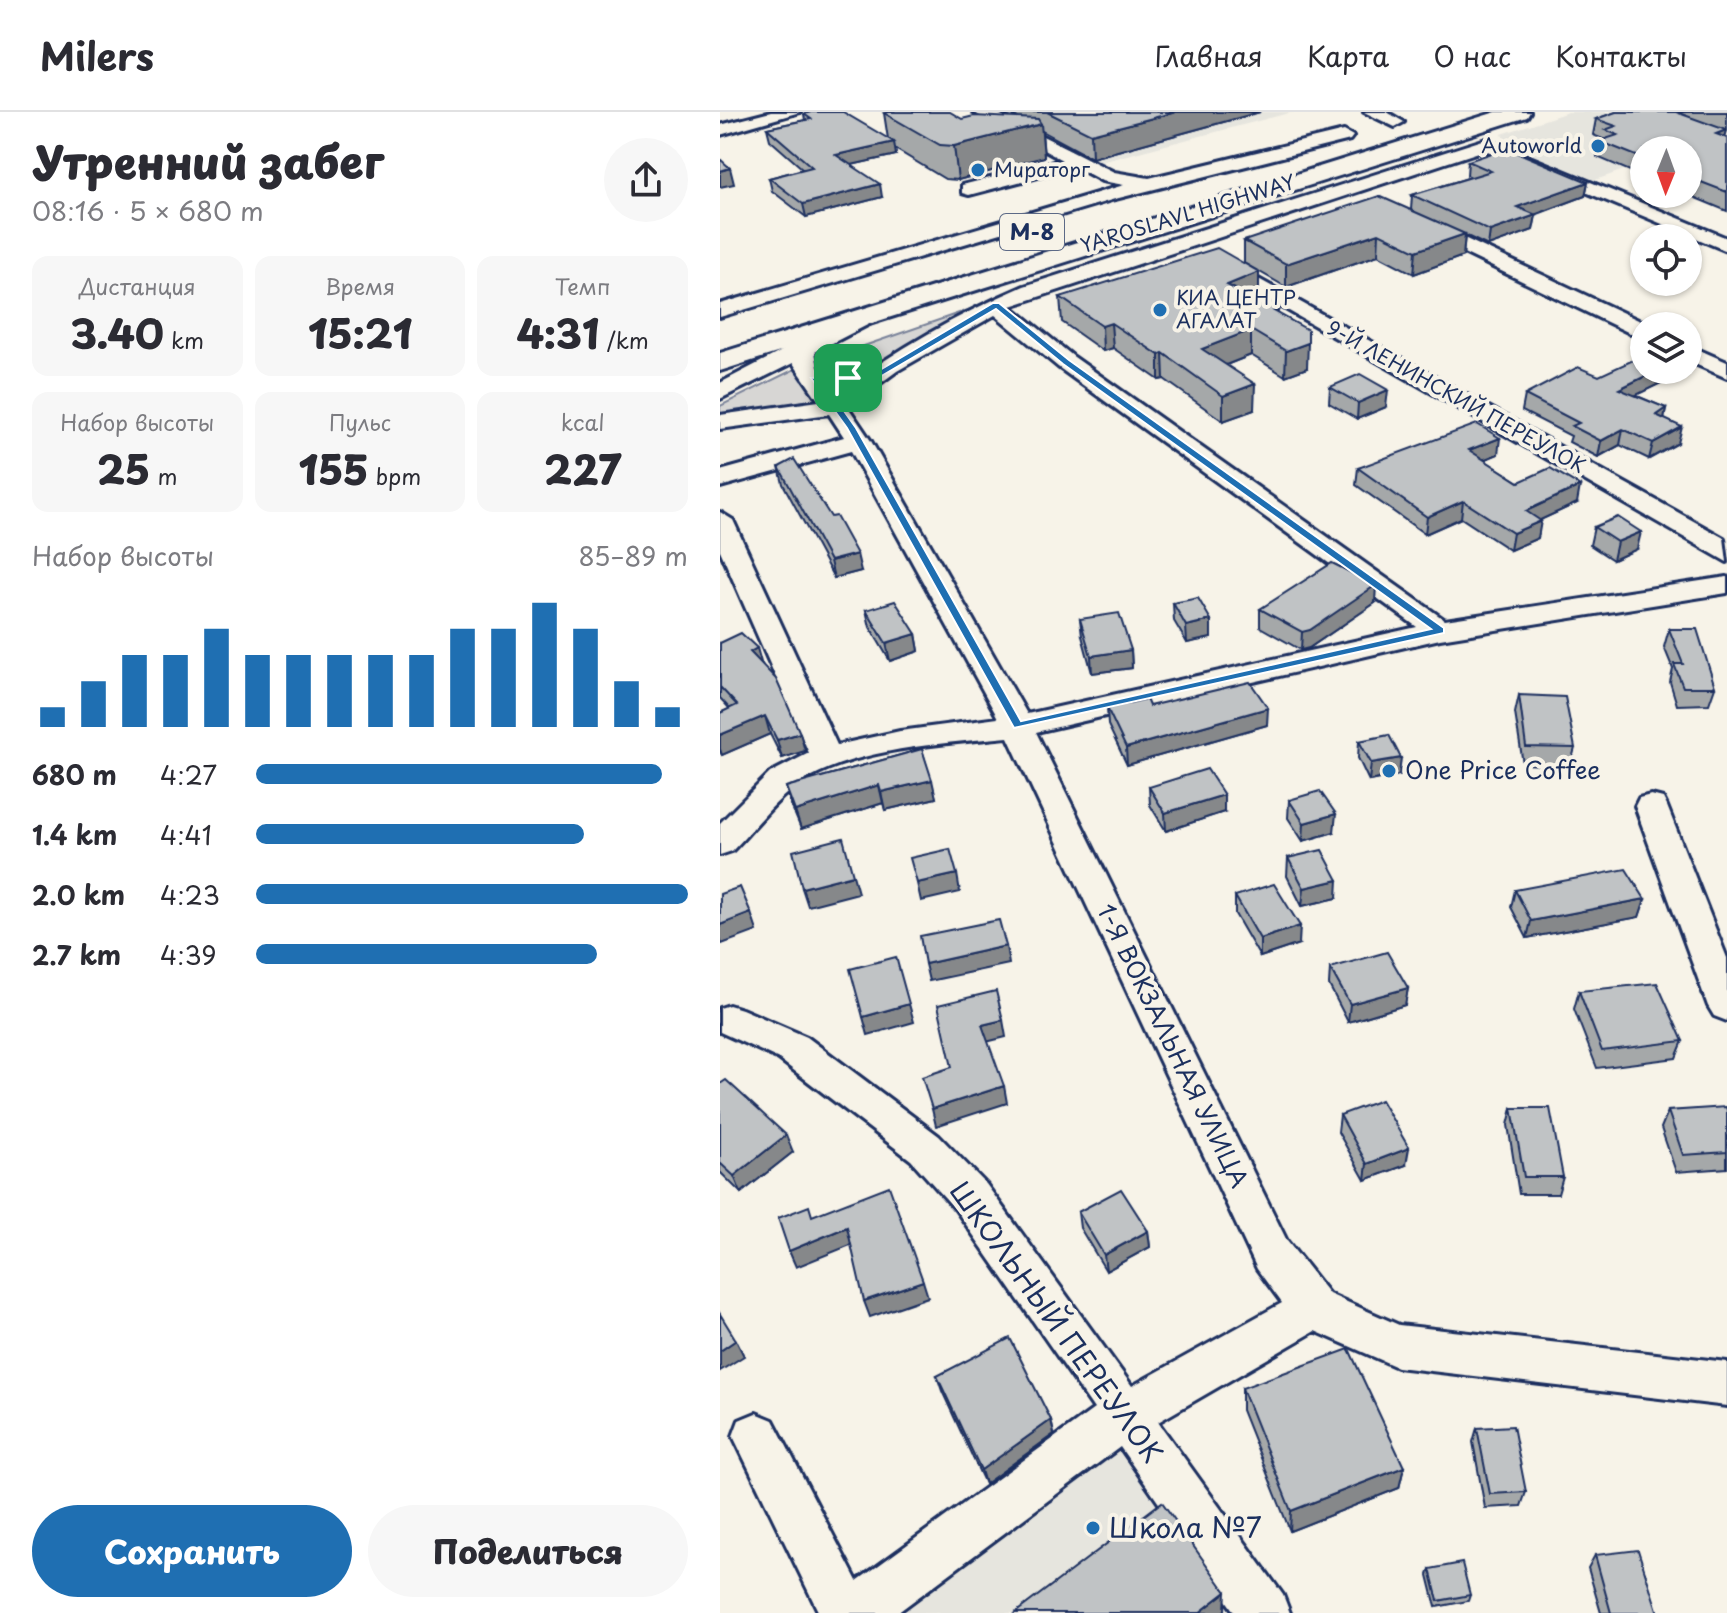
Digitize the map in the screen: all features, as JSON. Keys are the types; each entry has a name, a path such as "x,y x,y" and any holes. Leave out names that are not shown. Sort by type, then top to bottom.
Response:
{"highway":[{"name":"YAROSLAVL HIGHWAY","path":"720,362 1519,112"},
{"name":"YAROSLAVL HIGHWAY","path":"721,314 1417,115"}],"street":[{"path":"720,130 791,112"},
{"path":"982,112 1113,184 1158,181 1344,136"},
{"path":"1373,112 1395,122"},
{"path":"721,314 1113,184 1306,125"},
{"path":"720,422 875,376 996,305 1031,290 1486,144 1727,245"},
{"path":"969,189 1075,162"},
{"path":"1347,191 1373,203"},
{"path":"1402,216 1630,324"},
{"name":"9-Й ЛЕНИНСКИЙ ПЕРЕУЛОК","path":"1183,240 1715,544 1727,554"},
{"path":"996,305 1066,362 1440,630"},
{"path":"720,392 880,310"},
{"name":"1-Я ВОКЗАЛЬНАЯ УЛИЦА","path":"804,350 803,359 859,441 1018,726 1272,1255 1313,1309 1397,1346 1727,1384"},
{"path":"1702,359 1727,371"},
{"path":"825,392 875,376"},
{"path":"720,479 859,441"},
{"path":"720,520 827,757"},
{"path":"720,843 791,774 827,757 967,731 1018,726 1440,630 1727,585"},
{"path":"1651,806 1727,1006"},
{"name":"ШКОЛЬНЫЙ ПЕРЕУЛОК","path":"729,1020 793,1048 925,1148 971,1197 1265,1613"},
{"path":"855,1613 1125,1415 1313,1309"},
{"path":"756,1436 846,1613"}],"shaded area":[{"path":"990,112 1293,112 1085,166"},
{"name":"Autoworld","path":"1568,112 1727,112 1727,133 1702,142 1702,136 1630,136 1630,168 1584,184 1509,151 1502,134"},
{"path":"991,302 871,372 840,375 828,369 829,358"},
{"path":"799,367 819,394 814,399 720,419 720,406"},
{"name":"Школа №7","path":"1124,1442 1240,1613 886,1613"}],"building":[{"path":"843,112 894,142 836,155 880,184 803,204 769,178 812,167 767,128 811,119 804,114"},
{"path":"950,112 962,119 974,116 1038,119 1041,124 954,146 940,145 884,113"},
{"path":"1047,112 1176,112 1091,134"},
{"path":"1616,112 1676,112 1726,130 1716,134 1727,138 1727,192 1702,182 1702,136 1630,136 1630,153 1599,141 1618,135 1605,130 1616,126 1596,119"},
{"path":"1507,148 1588,182 1517,207 1536,215 1490,231 1412,195 1491,171 1468,161"},
{"path":"720,159 730,168 720,171"},
{"path":"1379,196 1465,234 1416,251 1379,233 1286,264 1244,241"},
{"path":"1217,248 1259,272 1227,285 1278,310 1274,311 1308,330 1308,343 1286,351 1251,330 1202,349 1255,384 1223,396 1163,353 1159,355 1111,323 1102,326 1060,297"},
{"path":"1630,362 1630,384 1619,389 1666,408 1656,415 1682,427 1653,443 1623,429 1601,441 1572,426 1579,423 1525,395 1578,367 1599,376"},
{"path":"1360,374 1388,390 1358,403 1330,387"},
{"path":"1477,424 1500,438 1469,450 1519,482 1550,468 1580,486 1526,511 1541,521 1513,533 1463,501 1427,517 1358,468"},
{"path":"794,459 831,517 836,516 857,554 830,561 779,467"},
{"path":"1618,517 1641,532 1617,542 1594,527"},
{"path":"1332,563 1376,585 1310,630 1302,632 1260,609"},
{"path":"1198,598 1211,620 1186,626 1173,603"},
{"path":"895,601 916,634 886,643 866,610"},
{"path":"1119,613 1131,650 1091,656 1080,619"},
{"path":"1669,629 1697,629 1715,687 1683,687 1674,664 1683,664"},
{"path":"741,633 757,648 750,652 776,679 800,733 777,740 765,716 720,735 720,713 737,705 720,687 720,643"},
{"path":"1250,682 1268,708 1126,748 1107,708 1146,699 1149,706"},
{"path":"1519,695 1565,697 1575,748 1526,747"},
{"path":"1389,735 1401,758 1371,763 1359,741"},
{"path":"922,749 932,780 881,792 879,785 795,811 786,787"},
{"path":"1207,769 1224,795 1165,813 1149,787"},
{"path":"1320,791 1336,814 1304,823 1289,800"},
{"path":"843,838 853,875 802,888 793,851"},
{"path":"950,849 957,874 917,883 910,858"},
{"path":"1322,850 1338,880 1304,888 1288,858"},
{"path":"1626,869 1645,899 1531,921 1515,890"},
{"path":"1274,884 1300,926 1260,939 1235,896"},
{"path":"740,887 751,913 720,925 720,894"},
{"path":"999,920 1006,946 925,964 920,936"},
{"path":"1387,952 1408,988 1350,1004 1330,968"},
{"path":"896,957 909,1004 863,1017 850,969"},
{"path":"1657,983 1683,1041 1602,1051 1579,991"},
{"path":"996,991 1003,1020 982,1025 1004,1086 932,1109 922,1077 952,1067 938,1005"},
{"path":"726,1080 786,1135 734,1176 720,1163 720,1084"},
{"path":"1381,1100 1409,1148 1367,1164 1340,1115"},
{"path":"1726,1107 1727,1152 1683,1155 1668,1111"},
{"path":"1512,1108 1550,1108 1563,1177 1524,1177"},
{"path":"889,1186 923,1281 864,1301 847,1227 789,1251 778,1218 809,1206 812,1216"},
{"path":"1121,1189 1148,1231 1104,1255 1078,1212"},
{"path":"720,1314 736,1340 720,1351"},
{"path":"1010,1338 1051,1420 981,1470 937,1376"},
{"path":"1349,1349 1404,1467 1291,1511 1242,1388"},
{"path":"1513,1426 1526,1492 1490,1494 1477,1428"},
{"path":"1162,1502 1226,1592 1199,1613 1015,1613"},
{"path":"1638,1550 1658,1613 1611,1613 1595,1555"},
{"path":"1462,1563 1470,1595 1438,1601 1430,1569"}],"place":[{"name":"Autoworld","path":"1598,146"},
{"name":"Мираторг","path":"978,170"},
{"name":"КИА ЦЕНТР АГАЛАТ","path":"1160,310"},
{"name":"One Price Coffee","path":"1389,771"},
{"name":"Школа №7","path":"1093,1528"}],"route":[{"path":"996,305 1066,362 1440,630 1018,726 851,428 815,378 848,378 875,376 996,305"}]}
